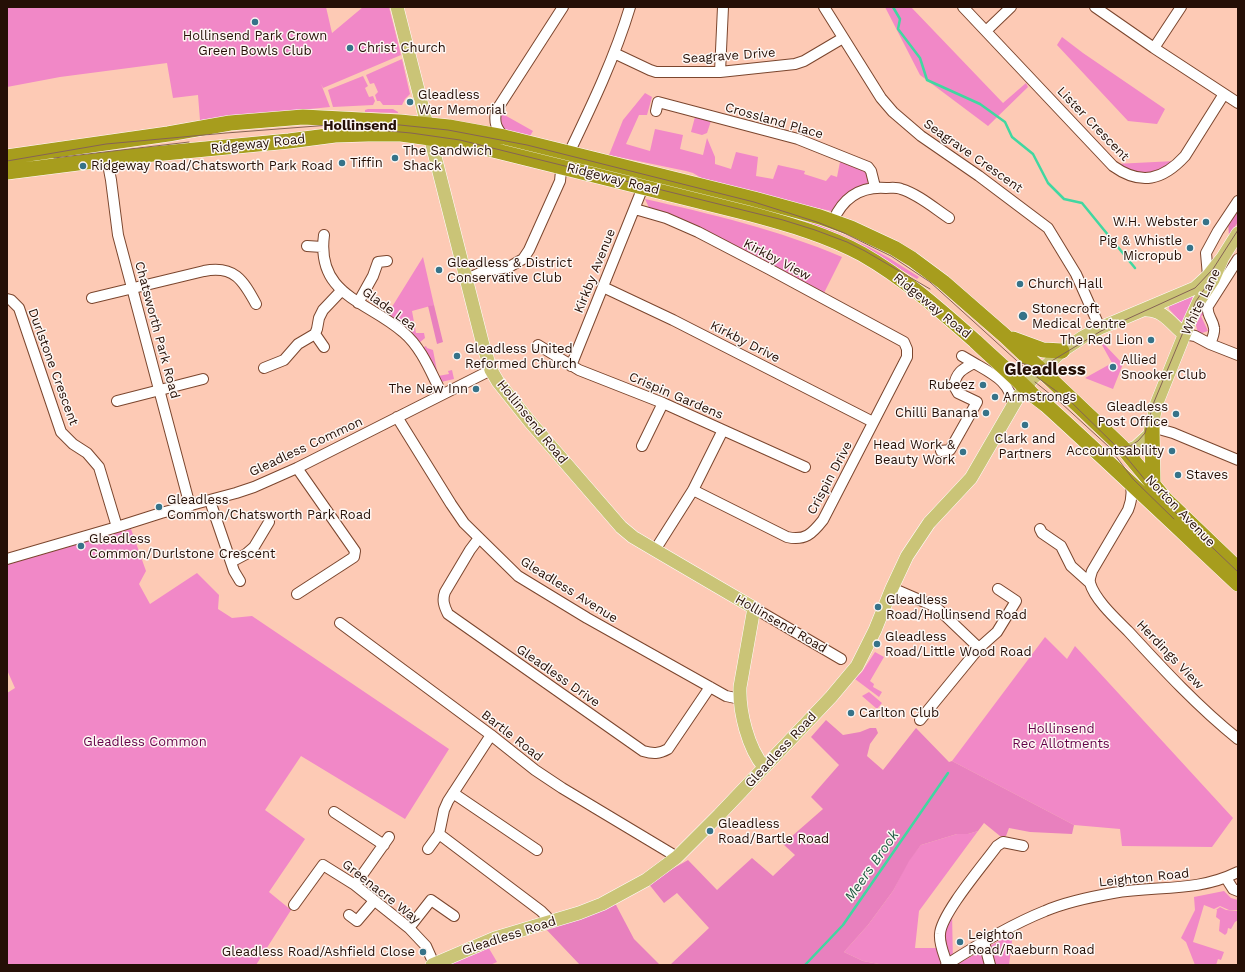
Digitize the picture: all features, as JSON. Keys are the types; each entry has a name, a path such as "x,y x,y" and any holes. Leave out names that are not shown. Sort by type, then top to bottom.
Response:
{"highway":[{"name":"Ridgeway Road","path":"7,157 168,134 230,123 304,117 429,131 504,137 754,199 833,221 872,237 912,259 943,282 1005,336 1125,451"},
{"name":"Ridgeway Road","path":"7,172 107,158 335,136 401,134 429,131 460,142 782,223 813,233 861,254 894,274 933,304 1130,482"},
{"path":"1005,336 1037,348 1062,351"},
{"path":"1041,370 1040,387 1046,405"},
{"path":"1148,490 1152,427"},
{"path":"1094,449 1110,452 1125,451"},
{"name":"Norton Avenue","path":"1125,451 1148,490 1238,584"},
{"name":"Norton Avenue","path":"1130,482 1166,500 1238,569"}],"main road":[{"name":"Hollinsend Road","path":"397,7 483,345 491,370 498,382 530,422 622,527 633,537 754,608"},
{"name":"White Lane","path":"1125,451 1140,445 1149,435 1156,405 1184,334 1199,301 1213,280 1223,257 1238,233"},
{"name":"Gleadless Road","path":"433,964 495,938 579,913 602,904 642,882 677,857 696,840 836,692 857,666 875,630 907,556 929,523 967,484 974,474 1025,387 1062,351 1100,328 1147,310 1195,288 1208,276 1223,257"},
{"path":"1147,310 1156,311 1165,315 1184,334"},
{"path":"1013,406 1031,402 1046,405"},
{"path":"754,608 740,688 740,699 753,750 764,767"}],"street":[{"path":"504,137 496,126 496,111 563,7"},
{"path":"569,153 622,34 630,7"},
{"path":"720,72 723,7"},
{"name":"Seagrave Crescent","path":"824,7 881,98 893,112 921,136 979,176 1048,228 1076,274 1100,328"},
{"name":"Lister Crescent","path":"963,7 1113,166 1123,173 1134,177 1146,179 1154,177 1169,171 1178,163 1185,156 1224,94"},
{"path":"986,31 1010,7"},
{"path":"1095,7 1238,103"},
{"path":"1154,48 1181,7"},
{"name":"Seagrave Drive","path":"614,53 656,72 720,72 765,68 804,61 843,38"},
{"name":"Crossland Place","path":"656,111 658,102 798,139 868,167 871,171 875,187"},
{"name":"Chatsworth Park Road","path":"107,158 118,234 190,506"},
{"path":"467,278 484,271 509,267 523,259 529,250 562,174 556,165"},
{"name":"Kirkby Avenue","path":"571,366 643,187"},
{"path":"833,221 837,211 847,200 868,188 875,187 900,188 911,193 949,218"},
{"name":"White Lane","path":"1208,276 1206,253 1218,231 1238,201"},
{"name":"Kirkby View","path":"635,209 666,218 698,232 904,342"},
{"name":"Glade Lea","path":"324,235 322,247 325,266 334,282 358,302 395,326 412,341 442,394"},
{"path":"307,246 322,247"},
{"name":"White Lane","path":"1210,344 1214,334 1214,328 1207,312 1208,306 1238,258"},
{"path":"358,302 373,276 378,262 387,261"},
{"path":"92,298 204,271 220,269 230,272 241,280 247,287 256,304"},
{"name":"Kirkby Drive","path":"603,287 673,320 873,422"},
{"path":"264,368 284,360 298,344 315,334 319,318 323,310 342,290"},
{"name":"Durlstone Crescent","path":"7,299 11,300 19,308 61,432 73,444 87,453 99,467 117,527"},
{"path":"315,334 324,347"},
{"path":"1184,334 1195,336 1210,344 1238,355"},
{"name":"Crispin Drive","path":"693,490 787,537 795,539 809,535 823,520 907,357 907,349 904,342"},
{"name":"Crispin Gardens","path":"538,346 586,374 663,403 805,468"},
{"path":"962,356 995,374 1011,394 1013,406"},
{"path":"941,451 950,450 976,402 958,392 954,386 954,382 960,370 974,363"},
{"name":"Gleadless Common","path":"7,559 254,487 297,468 491,370"},
{"path":"117,401 203,379"},
{"path":"642,446 663,403"},
{"name":"Gleadless Avenue","path":"397,417 464,523 514,572 531,585 586,618 726,696 740,699"},
{"path":"1152,427 1173,432 1238,460"},
{"path":"655,550 693,490 723,430"},
{"path":"297,468 355,551 359,552 354,557 297,594"},
{"path":"1128,510 1132,495 1130,482"},
{"path":"1090,583 1092,571 1128,510 1148,490"},
{"path":"210,501 231,562 240,581"},
{"path":"231,562 246,554 254,547 269,522"},
{"name":"Herdings View","path":"1040,529 1042,533 1061,546 1071,566 1090,583 1101,602 1164,670 1216,721 1238,739"},
{"name":"Gleadless Drive","path":"479,538 470,550 445,592 443,603 448,614 643,750 656,754 668,748 710,687"},
{"path":"892,588 936,607 979,648"},
{"path":"920,720 979,648 996,632 1016,601 998,589"},
{"name":"Hollinsend Road","path":"754,608 841,658"},
{"name":"Bartle Road","path":"340,623 556,785 677,857"},
{"path":"428,848 439,834 444,810 453,793 491,735"},
{"path":"453,793 537,850"},
{"path":"334,812 387,841 355,885"},
{"path":"439,834 541,911 547,917 549,922"},
{"path":"947,964 942,952 940,934 941,926 947,912 997,846 1003,842 1023,846"},
{"name":"Greenacre Way","path":"294,906 323,865 355,885 409,928 426,946 433,964"},
{"name":"Leighton Road","path":"947,964 1014,925 1046,910 1064,904 1118,892 1200,885 1226,878 1238,872"},
{"path":"1226,878 1233,889 1238,891"},
{"path":"409,928 431,900 454,916"},
{"path":"349,915 357,921 374,901"},
{"path":"984,942 990,965"}],"green space":[{"path":"7,7 326,7 332,33 363,7 389,7 401,55 323,88 321,84 330,107 200,120 198,95 173,98 167,63 60,77 7,87"},
{"path":"885,7 911,7 1003,103 1026,83 1028,87 988,126 920,75"},
{"path":"1062,37 1165,109 1157,124 1128,121 1057,45"},
{"path":"402,59 410,94 402,105 383,105 380,101 377,101 375,95 378,92 374,83 370,84 366,75"},
{"path":"363,76 368,86 365,88 369,97 373,96 375,101 373,105 333,107 328,90"},
{"path":"645,93 652,97 647,115 639,115 626,144 650,151 655,129 683,135 680,149 703,155 707,138 715,157 715,164 731,169 736,152 758,157 756,176 773,179 778,165 805,171 804,174 826,181 831,175 837,177 840,162 869,170 874,180 846,195 831,211 703,179 686,171 609,155 623,120"},
{"path":"393,109 398,113 365,112 365,110"},
{"path":"501,113 533,131 530,136 503,129"},
{"path":"695,117 711,121 707,133 702,135 691,132"},
{"path":"1175,161 1164,170 1143,176 1115,164"},
{"path":"592,164 785,214 817,224 869,247 919,277 917,279 867,250 591,168"},
{"path":"645,199 720,217 769,231 818,247 842,257 824,293 650,210"},
{"path":"423,257 434,305 412,311 416,333 424,333 425,338 419,343 403,325 387,315"},
{"path":"1191,295 1193,297 1184,320 1181,322 1169,309 1169,306"},
{"path":"1203,307 1206,314 1201,316 1208,331 1199,334 1196,323"},
{"name":"Allied Snooker Club","path":"1104,344 1123,364 1113,389 1085,378 1112,363 1102,345"},
{"path":"426,346 427,348 433,350 438,376 449,374 448,371 452,370 454,379 441,382 422,348"},
{"name":"Gleadless Common","path":"131,529 146,571 139,584 150,604 197,573 219,595 218,609 232,618 252,616 449,749 405,819 301,756 265,810 305,839 269,892 291,910 256,965 7,965 7,693 15,688 7,670 7,564"},
{"name":"Hollinsend Rec Allotments","path":"1045,637 1067,659 1075,646 1233,818 1212,847 1122,846 1120,829 1074,825 952,761"},
{"path":"875,652 884,657 870,681 874,684 873,687 882,692 879,697 855,679 862,672"},
{"path":"869,692 882,703 877,709 862,696"},
{"path":"978,831 919,911 915,948 939,948 952,911 953,965 884,965 863,961 844,952 868,925 893,891 908,861 921,845 957,834 968,834"},
{"path":"1224,891 1231,898 1238,900 1238,910 1229,910 1220,906 1214,909 1204,905 1193,942 1224,952 1221,960 1218,959 1216,965 1195,965 1186,942 1181,938 1195,910 1194,897"},
{"path":"1220,907 1226,910 1238,911 1238,920 1231,929 1228,928 1225,935 1219,931 1220,920 1216,917 1216,910"},
{"path":"1013,933 1009,965 956,965"},
{"path":"487,945 497,962 490,965 441,965"}],"shaded area":[{"path":"1238,206 1238,222 1229,236 1228,221"},
{"path":"434,305 443,342 437,344 428,306"},
{"path":"826,720 843,735 860,732 870,728 876,728 878,733 870,744 867,756 883,770 916,728 949,762 952,761 1074,825 1072,834 1030,832 1009,828 1006,836 1000,836 984,823 978,831 968,834 957,834 921,845 909,861 893,891 868,925 844,952 863,961 884,965 670,965 709,928 677,893 664,903 648,883 688,860 717,890 752,858 773,876 795,855 783,844 823,809 811,797 839,765 811,737"},
{"path":"615,903 634,939 660,965 580,965 544,927"}],"waterway":[{"path":"893,7 900,19 898,29 920,58 927,80 980,104 1005,122 1012,137 1033,154 1048,183 1064,199 1082,203 1135,268"},
{"name":"Meers Brook","path":"805,965 843,925 948,773"}],"tram line":[{"path":"7,161 106,144 226,133 343,124 400,125 448,130 527,145 754,202 817,222 844,233 891,256 930,282 1027,370 1070,401 1122,452 1151,487 1172,509 1238,572"},
{"path":"367,129 460,140 783,220 847,242 930,289"},
{"path":"54,158 189,142"},
{"path":"1021,363 1032,366 1045,365 1101,331 1195,288 1213,269 1238,230"},
{"path":"1114,447 1130,446 1138,441 1145,433 1154,402 1196,301 1212,278"},
{"path":"1035,382 1061,403 1109,447 1133,479 1174,519"}],"place":[{"name":"Hollinsend Park Crown Green Bowls Club","path":"255,22"},
{"name":"Christ Church","path":"350,48"},
{"name":"Gleadless War Memorial","path":"410,102"},
{"name":"The Sandwich Shack","path":"395,158"},
{"name":"Tiffin","path":"342,163"},
{"name":"Ridgeway Road/Chatsworth Park Road","path":"83,166"},
{"name":"W.H. Webster","path":"1206,222"},
{"name":"Pig & Whistle Micropub","path":"1190,248"},
{"name":"Gleadless & District Conservative Club","path":"439,270"},
{"name":"Church Hall","path":"1020,284"},
{"name":"Stonecroft Medical centre","path":"1023,316"},
{"name":"The Red Lion","path":"1151,340"},
{"name":"Gleadless United Reformed Church","path":"457,356"},
{"name":"Allied Snooker Club","path":"1113,367"},
{"name":"Rubeez","path":"983,385"},
{"name":"The New Inn","path":"476,389"},
{"name":"Armstrongs","path":"995,397"},
{"name":"Chilli Banana","path":"986,413"},
{"name":"Gleadless Post Office","path":"1176,414"},
{"name":"Clark and Partners","path":"1025,425"},
{"name":"Accountsability","path":"1172,451"},
{"name":"Head Work & Beauty Work","path":"963,452"},
{"name":"Staves","path":"1178,475"},
{"name":"Gleadless Common/Chatsworth Park Road","path":"159,507"},
{"name":"Gleadless Common/Durlstone Crescent","path":"81,546"},
{"name":"Gleadless Road/Hollinsend Road","path":"878,607"},
{"name":"Gleadless Road/Little Wood Road","path":"877,644"},
{"name":"Carlton Club","path":"851,713"},
{"name":"Gleadless Road/Bartle Road","path":"710,831"},
{"name":"Leighton Road/Raeburn Road","path":"960,942"},
{"name":"Gleadless Road/Ashfield Close","path":"423,952"}],"district":[{"name":"Hollinsend","path":"360,126"},
{"name":"Gleadless","path":"1045,370"}]}
